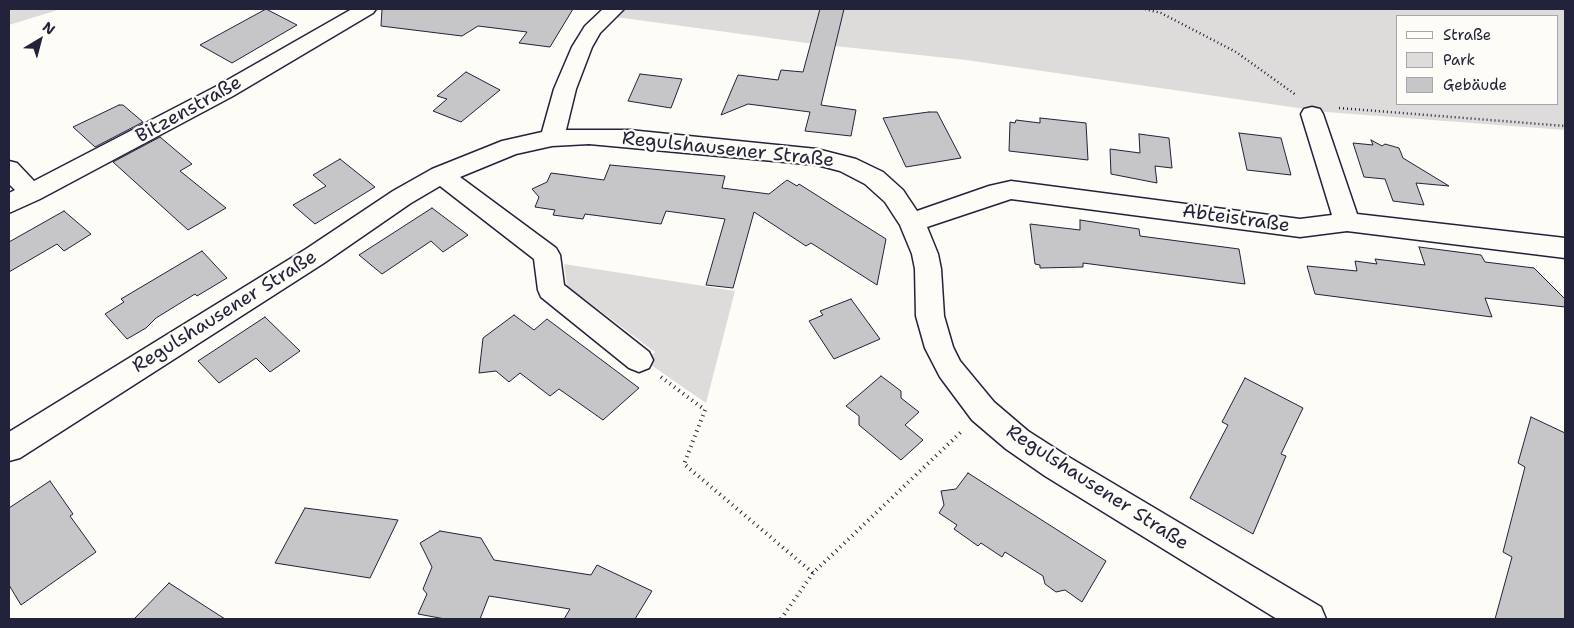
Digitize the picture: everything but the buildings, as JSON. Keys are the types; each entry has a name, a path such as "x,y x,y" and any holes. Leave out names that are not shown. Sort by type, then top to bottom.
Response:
{"street":[{"name":"Bitzenstraße","path":"9,204 226,91 366,9"},
{"path":"552,138 564,89 582,47 592,30 610,12"},
{"path":"1312,110 1347,222"},
{"name":"Regulshausener Straße","path":"9,448 315,256 402,197 441,175 510,147 552,138 588,136 629,138 832,160 848,164 874,178 894,196 912,223 925,254 928,269 930,316 940,348 950,369 983,410 1017,440 1056,466 1309,619"},
{"path":"9,169 31,193"},
{"path":"441,175 547,255 551,290 639,360"},
{"name":"Abteistraße","path":"912,223 998,192 1011,190 1300,228 1347,222 1565,248"}],"path":[{"path":"1145,9 1161,13 1236,52 1312,110 1565,126"},
{"path":"639,360 705,410 684,464 813,573"},
{"path":"781,619 813,573 983,410"}],"green space":[{"path":"9,9 61,9 9,25"},
{"path":"626,9 1565,9 1565,130 1326,112 966,60 807,43 616,17"},
{"path":"564,264 735,291 706,403 645,361 655,352 567,286"}]}
